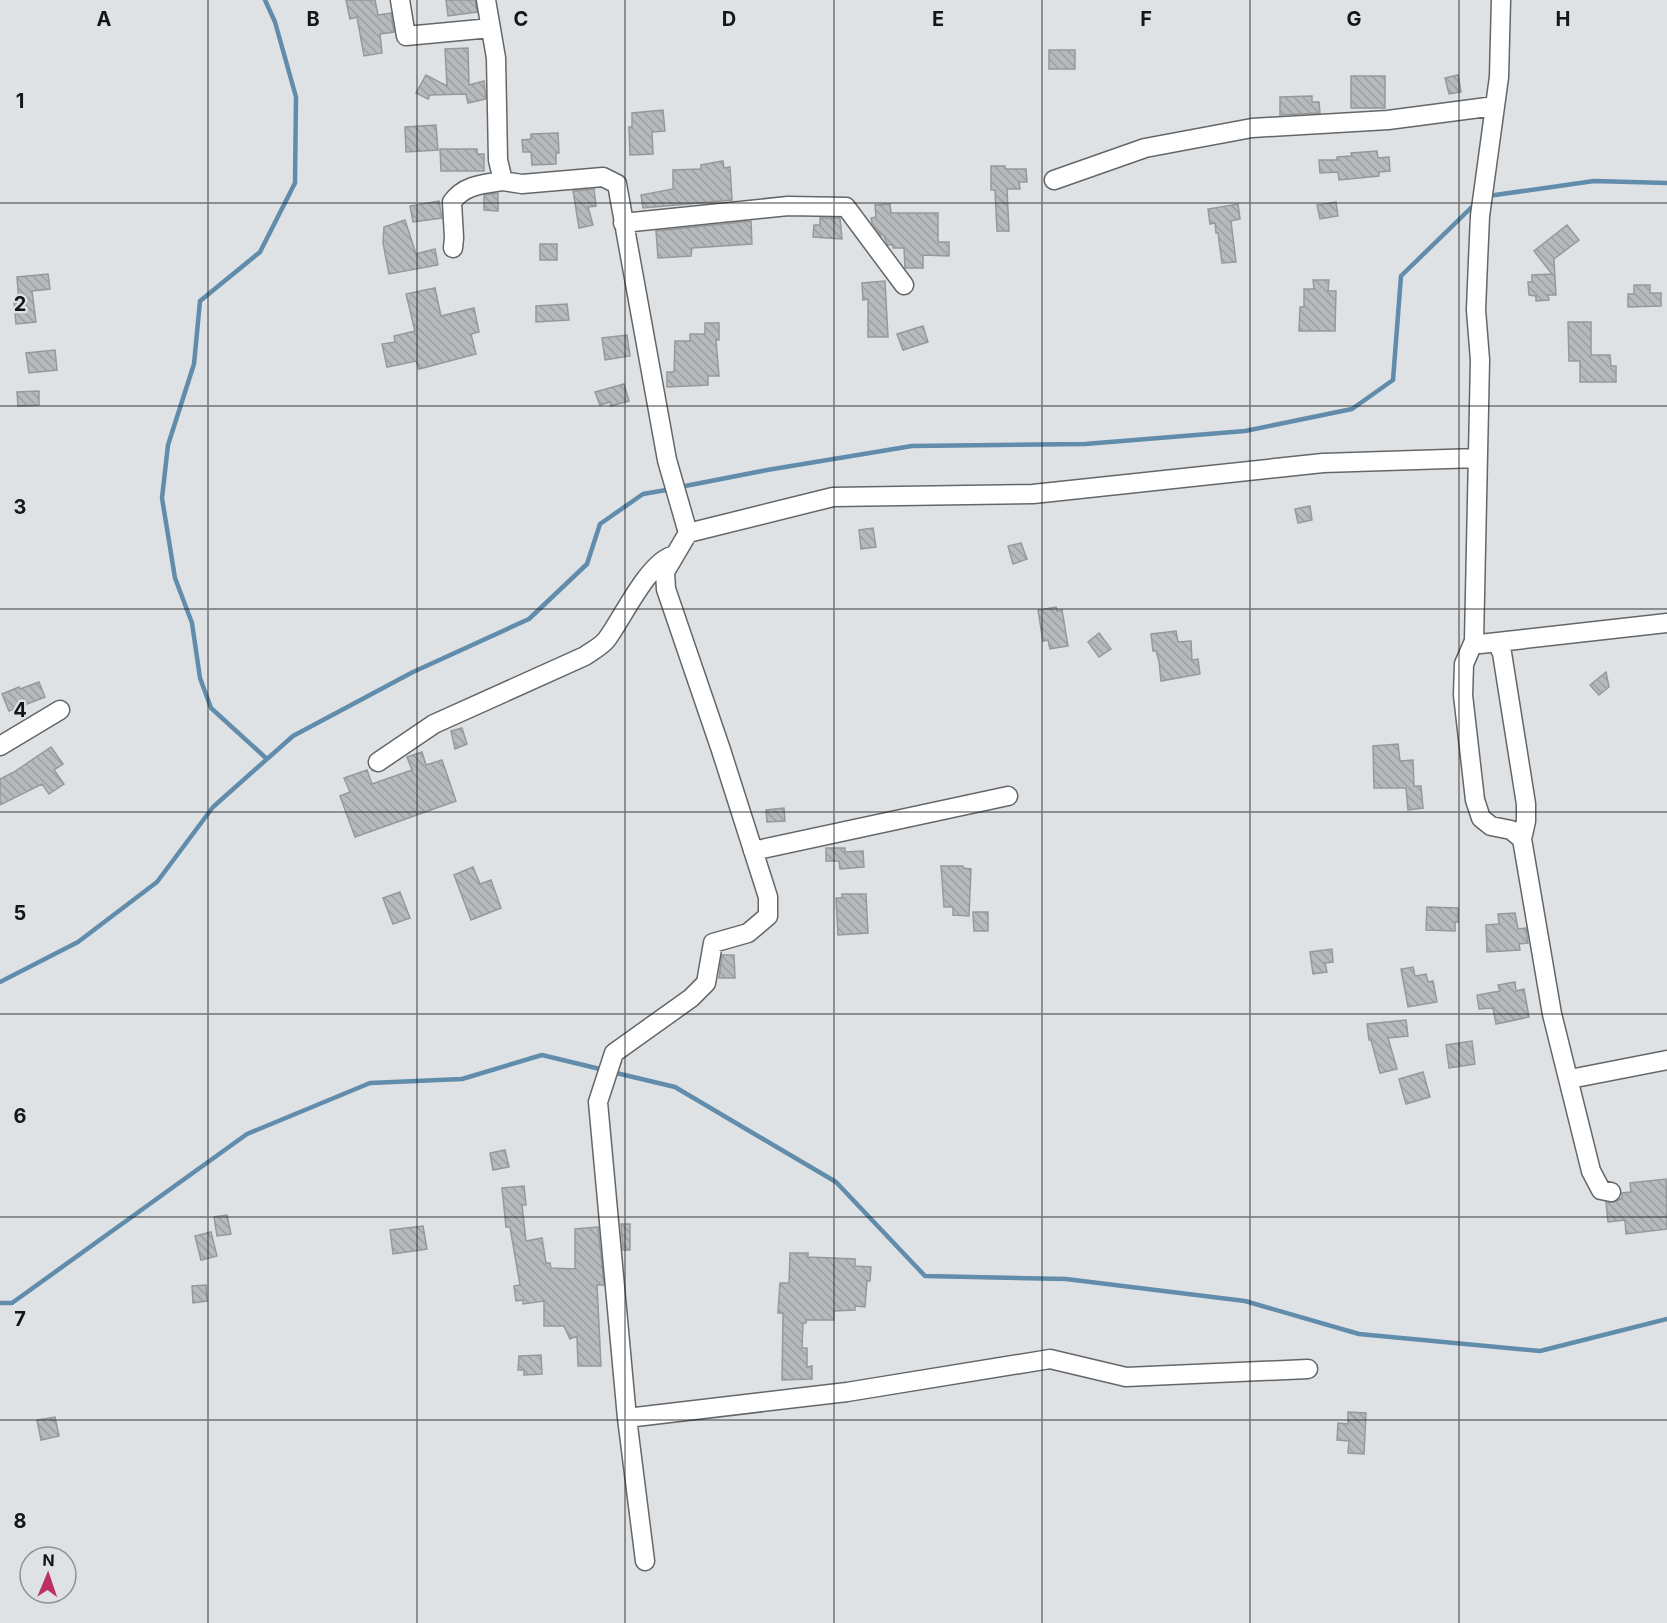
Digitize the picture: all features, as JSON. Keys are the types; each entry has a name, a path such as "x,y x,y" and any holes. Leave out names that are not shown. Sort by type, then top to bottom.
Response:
{"street":[{"path":"400,0 406,36 491,27"},
{"path":"486,0 496,58 498,160 503,181"},
{"path":"1501,0 1499,77 1480,216 1476,310 1480,360 1474,641 1464,664 1463,695 1475,800 1480,818 1491,826 1511,830 1522,839"},
{"path":"1054,180 1145,148 1252,128 1388,120 1495,106"},
{"path":"453,248 452,202 459,192 475,186 503,181 522,184 603,177 617,184 667,460 688,533"},
{"path":"623,223 788,206 846,207 904,285"},
{"path":"645,1562 627,1418 598,1102 614,1053 691,998 706,983 713,943 748,933 768,916 768,897 722,750 666,589 666,572 688,533 833,497 1033,494 1323,463 1478,458"},
{"path":"378,762 434,724 585,656 605,642 648,576 665,558 674,555"},
{"path":"1474,641 1480,644 1497,643 1667,623"},
{"path":"1497,643 1502,653 1526,804 1526,821 1522,839 1552,1014 1592,1171 1601,1190 1611,1192"},
{"path":"0,746 60,710"},
{"path":"753,851 1008,796"},
{"path":"1570,1079 1667,1060"},
{"path":"627,1418 847,1392 1050,1359 1126,1377 1308,1369"}],"building":[{"path":"346,0 375,0 378,15 391,13 394,32 380,34 382,53 364,56 357,17 350,19"},
{"path":"446,0 475,0 477,12 448,16"},
{"path":"468,48 469,85 484,81 486,99 468,103 466,94 430,95 428,99 416,93 426,75 447,86 445,49"},
{"path":"1049,50 1075,50 1075,69 1049,69"},
{"path":"1458,75 1461,92 1449,94 1445,78"},
{"path":"1351,76 1385,76 1385,108 1351,108"},
{"path":"1312,96 1312,102 1319,102 1320,113 1280,115 1280,97"},
{"path":"663,110 665,131 652,132 653,154 630,155 629,127 632,127 632,113"},
{"path":"436,125 438,150 406,152 405,127"},
{"path":"558,133 559,153 556,153 556,164 532,165 531,152 523,152 522,140 531,139 531,134"},
{"path":"440,149 477,149 477,154 484,154 484,171 441,171"},
{"path":"1377,151 1378,158 1389,157 1390,171 1379,172 1379,176 1339,180 1338,172 1320,173 1319,160 1337,160 1337,157 1352,156 1351,153"},
{"path":"723,161 724,168 730,167 732,200 643,208 641,195 673,189 673,170 701,169 701,165"},
{"path":"991,166 1026,169 1027,182 1019,182 1020,189 1007,189 1009,231 997,231 995,190 991,190"},
{"path":"594,189 596,206 588,207 593,225 579,228 573,191"},
{"path":"498,193 498,211 484,210 484,195"},
{"path":"439,201 442,218 413,222 410,206"},
{"path":"1336,202 1338,216 1320,219 1317,205"},
{"path":"890,204 891,213 938,213 938,242 949,242 949,256 923,255 923,268 905,268 904,248 893,248 893,245 888,245 883,235 872,223 871,218 876,217 875,205"},
{"path":"1238,204 1240,219 1231,221 1236,262 1222,263 1218,233 1216,233 1215,223 1210,224 1208,209"},
{"path":"820,218 840,218 842,239 813,237 814,225 820,225"},
{"path":"405,220 416,254 435,249 438,265 389,274 383,243 384,227"},
{"path":"751,221 752,244 692,248 691,256 658,258 656,231"},
{"path":"1567,225 1579,240 1554,259 1556,295 1548,295 1549,300 1536,301 1536,296 1529,295 1528,282 1532,282 1532,275 1552,274 1534,251"},
{"path":"540,244 557,244 557,260 540,260"},
{"path":"48,274 50,289 32,291 36,322 16,324 14,302 19,302 17,277"},
{"path":"1313,280 1329,280 1328,291 1336,291 1335,331 1299,331 1300,307 1304,307 1304,289 1314,289"},
{"path":"885,281 888,337 868,337 868,299 863,300 862,283"},
{"path":"1634,285 1650,285 1650,293 1661,293 1661,306 1628,307 1628,294 1634,294"},
{"path":"435,288 441,316 474,308 479,332 471,334 476,354 419,369 416,361 387,367 382,344 395,342 394,336 415,331 406,294"},
{"path":"567,304 569,320 536,322 536,306"},
{"path":"1568,322 1591,322 1591,355 1610,355 1611,366 1616,366 1616,382 1580,382 1580,361 1569,361"},
{"path":"705,323 719,323 719,340 716,340 719,376 708,376 708,385 667,387 667,372 674,372 675,341 690,341 690,334 705,334"},
{"path":"923,326 928,342 903,350 897,334"},
{"path":"627,335 630,356 605,360 602,338"},
{"path":"55,350 57,370 29,373 26,353"},
{"path":"624,384 629,401 611,406 610,402 600,405 595,392"},
{"path":"39,391 39,405 18,406 17,392"},
{"path":"1310,506 1312,520 1298,523 1295,509"},
{"path":"873,528 876,547 861,549 859,530"},
{"path":"1021,543 1027,559 1013,564 1008,546"},
{"path":"1056,607 1057,611 1062,610 1068,646 1050,649 1048,640 1043,641 1038,610"},
{"path":"1176,631 1178,642 1191,641 1192,660 1198,659 1200,674 1161,681 1159,661 1156,651 1153,651 1151,634"},
{"path":"1099,633 1111,649 1099,657 1088,642"},
{"path":"1606,672 1609,687 1599,695 1590,685"},
{"path":"39,682 45,697 9,711 2,694"},
{"path":"462,728 467,744 455,749 451,731"},
{"path":"1398,744 1400,761 1413,760 1414,786 1421,786 1423,808 1408,810 1406,788 1374,788 1373,746"},
{"path":"51,747 63,764 54,770 64,784 49,794 42,784 0,805 0,779"},
{"path":"422,752 426,765 442,760 456,801 355,837 340,796 350,792 344,778 367,770 372,784 412,770 407,757"},
{"path":"784,808 785,821 767,822 766,810"},
{"path":"826,848 845,848 845,852 863,851 864,867 840,869 839,861 826,861"},
{"path":"941,866 963,866 963,868 971,869 969,916 953,915 953,907 944,907"},
{"path":"473,867 480,884 491,880 501,908 471,920 454,875"},
{"path":"400,892 410,918 393,924 383,898"},
{"path":"842,894 866,894 868,933 838,935 836,898 842,898"},
{"path":"1427,907 1458,908 1458,922 1455,922 1455,931 1426,930"},
{"path":"973,912 988,912 988,931 974,931"},
{"path":"1515,913 1518,929 1526,928 1528,943 1519,944 1520,950 1487,952 1486,925 1499,924 1498,914"},
{"path":"1332,949 1333,962 1325,963 1327,972 1313,974 1310,952"},
{"path":"722,955 734,955 735,978 719,978"},
{"path":"1413,967 1415,976 1426,974 1428,982 1433,981 1437,1002 1408,1007 1401,969"},
{"path":"1515,982 1516,991 1524,989 1529,1017 1496,1024 1493,1008 1479,1009 1477,995 1500,991 1498,985"},
{"path":"1406,1020 1408,1036 1388,1038 1397,1069 1380,1073 1371,1040 1369,1040 1367,1024"},
{"path":"1472,1041 1475,1064 1449,1068 1446,1045"},
{"path":"1423,1072 1430,1097 1406,1104 1399,1079"},
{"path":"505,1150 509,1167 493,1170 490,1153"},
{"path":"1666,1179 1667,1229 1626,1234 1625,1220 1608,1222 1606,1202 1615,1202 1622,1198 1622,1193 1631,1192 1630,1183"},
{"path":"524,1186 526,1205 522,1205 526,1241 542,1238 546,1263 550,1263 551,1268 575,1269 575,1229 598,1227 604,1285 597,1285 601,1366 578,1366 577,1336 570,1339 564,1326 544,1326 544,1301 523,1304 523,1300 516,1301 514,1286 520,1285 510,1227 506,1227 502,1188"},
{"path":"227,1215 231,1234 217,1236 214,1217"},
{"path":"621,1224 630,1224 630,1250 623,1250"},
{"path":"423,1226 427,1249 393,1254 390,1230"},
{"path":"211,1232 217,1256 201,1260 195,1236"},
{"path":"790,1253 808,1253 808,1257 855,1259 855,1266 871,1267 870,1281 867,1281 865,1307 855,1306 855,1310 834,1311 834,1320 806,1320 806,1323 803,1323 802,1348 807,1348 807,1367 812,1366 812,1379 782,1380 783,1313 778,1313 779,1297 780,1283 789,1283"},
{"path":"206,1285 207,1301 193,1303 192,1286"},
{"path":"541,1355 542,1374 524,1375 524,1370 518,1370 519,1356"},
{"path":"1348,1412 1366,1413 1364,1454 1348,1453 1349,1441 1337,1440 1338,1423 1348,1424"},
{"path":"55,1417 59,1436 41,1440 37,1420"}],"waterway":[{"path":"265,0 275,22 296,97 295,183 260,252 200,301 194,364 168,445 162,498 175,578 192,623 200,678 211,708 267,759"},
{"path":"1488,196 1594,181 1667,183"},
{"path":"680,487 912,446 1085,444 1245,431 1352,409 1393,380 1401,276 1476,203"},
{"path":"0,982 78,942 157,882 213,807 293,736 413,672 529,619 587,564 600,524 643,494 672,489"},
{"path":"0,1303 12,1303 247,1134 370,1083 462,1079 542,1055 604,1070"},
{"path":"612,1072 675,1087 836,1182 925,1276 1066,1279 1245,1301 1359,1334 1540,1351 1667,1319"}]}
